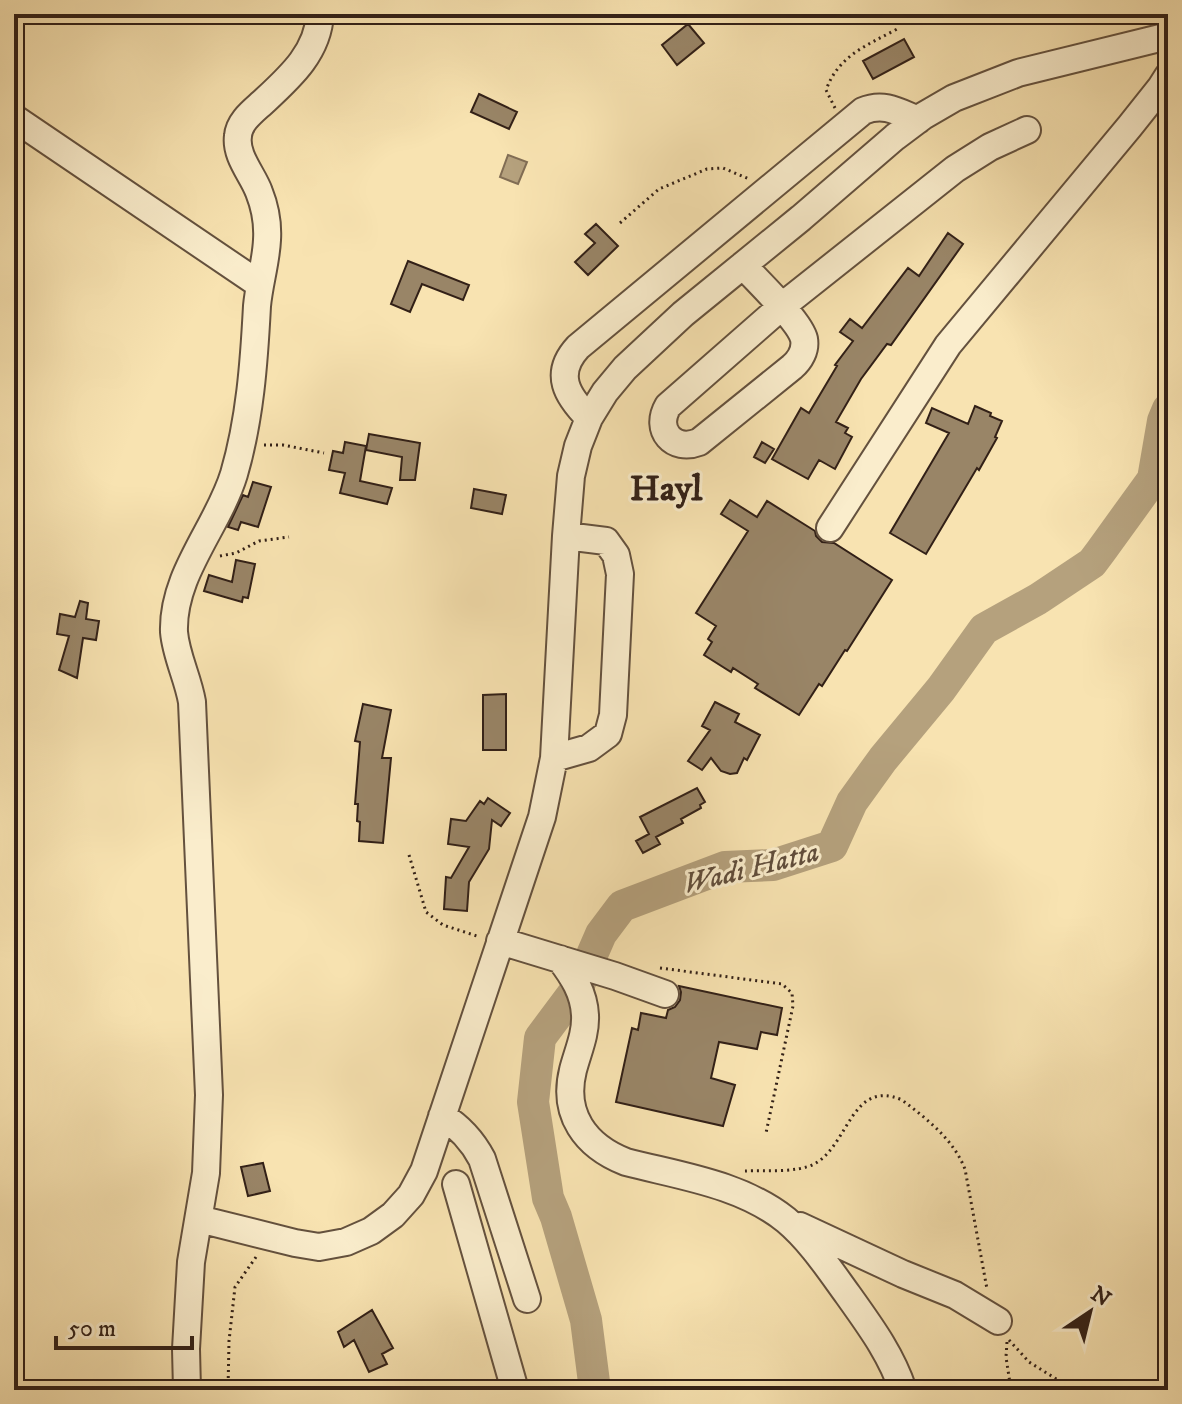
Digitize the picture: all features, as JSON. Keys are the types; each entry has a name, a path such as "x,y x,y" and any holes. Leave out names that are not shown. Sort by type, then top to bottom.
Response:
{"street":[{"path":"187,1390 191,1262 206,1173 209,1129 208,1061 192,702 174,630 177,604 192,561 230,486 241,449 254,364 259,284 267,239 265,209 237,146 237,137 248,117 293,74 304,59 317,32 320,14"},
{"path":"199,1219 319,1247 346,1242 371,1231 393,1215 411,1195 424,1171 542,817 554,758 571,476 589,418 605,392 625,368 683,314 918,120 954,98 1018,73 1168,36"},
{"path":"830,528 948,345 1168,76"},
{"path":"589,418 575,404 565,386 566,367 573,353 863,111 876,106 892,108 918,120"},
{"path":"14,118 259,284"},
{"path":"743,265 781,307 798,326 804,338 802,354 798,361 699,442 686,445 672,441 663,420 668,406 781,307 955,169 990,147 1027,130"},
{"path":"554,758 589,748 608,734 613,715 620,574 616,555 606,541 566,536"},
{"path":"500,941 560,959 585,978 665,994"},
{"path":"585,978 585,1026 569,1092 571,1106 583,1132 595,1145 626,1162 738,1192 763,1204 785,1220 821,1258 878,1337 894,1365 903,1390"},
{"path":"442,1116 470,1138 482,1159 527,1299"},
{"path":"493,1189 458,1192 515,1390"},
{"path":"785,1220 955,1295 998,1321"}],"path":[{"path":"846,125 826,90 832,74 849,56 897,29"},
{"path":"620,223 659,189 707,169 734,171 767,190"},
{"path":"241,449 283,445 324,453"},
{"path":"192,561 236,553 259,541 289,537"},
{"path":"409,855 426,912 443,925 500,941"},
{"path":"648,968 690,970 788,987 794,999 793,1006 766,1133"},
{"path":"742,1171 798,1169 813,1165 828,1153 864,1101 878,1095 902,1100 947,1138 960,1156 986,1287 998,1321"},
{"path":"228,1390 235,1287 267,1237"},
{"path":"1011,1390 1006,1357 1007,1338 1029,1362 1074,1390"}],"shaded area":[{"path":"508,155 527,162 518,184 500,177"}],"building":[{"path":"688,24 704,43 677,65 662,45"},
{"path":"904,39 914,57 873,79 863,61"},
{"path":"479,94 517,112 509,129 471,112"},
{"path":"596,224 618,246 588,275 575,262 595,243 585,234"},
{"path":"948,233 963,244 891,345 887,344 861,379 836,422 848,428 845,433 852,437 835,469 819,460 808,479 772,459 801,408 809,413 835,365 853,341 840,332 850,319 862,328 908,268 919,276"},
{"path":"408,261 469,285 463,300 422,284 410,312 391,304"},
{"path":"975,406 1002,421 997,438 926,554 890,533 949,433 926,423 932,408 968,424"},
{"path":"369,434 420,443 415,480 400,480 402,457 366,450"},
{"path":"345,442 366,446 360,481 392,488 387,504 340,493 345,473 329,470 333,451 343,453"},
{"path":"762,442 774,449 765,463 754,457"},
{"path":"253,482 271,487 258,527 241,522 238,530 228,527 243,495 248,497"},
{"path":"474,489 506,495 502,514 471,508"},
{"path":"730,500 757,517 767,501 815,531 822,542 834,543 892,580 847,651 822,686 819,684 799,715 755,688 758,684 733,668 731,672 704,655 712,642 708,639 716,626 696,613 748,531 721,514"},
{"path":"236,560 255,564 248,598 243,597 242,602 204,591 209,575 232,582"},
{"path":"80,601 88,603 86,619 99,621 96,640 83,638 77,678 59,670 69,636 57,634 60,614 75,617"},
{"path":"506,694 506,750 483,750 483,695"},
{"path":"715,702 739,714 735,722 760,735 737,773 721,771 711,758 702,770 688,761 710,730 702,726"},
{"path":"363,704 391,710 382,758 391,758 383,843 359,841 360,822 357,821 358,804 355,804 360,742 355,741"},
{"path":"697,788 705,802 700,805 701,808 681,819 683,823 656,837 660,844 643,853 636,841 649,834 640,817"},
{"path":"488,798 510,813 501,826 492,820 489,849 469,882 467,911 444,909 446,877 451,878 469,847 448,844 451,819 466,821 480,801 484,804"},
{"path":"679,986 782,1008 777,1035 761,1032 757,1049 719,1042 711,1078 735,1085 723,1126 616,1102 632,1028 638,1030 641,1013 666,1018 668,1010 680,1000"},
{"path":"263,1163 270,1191 248,1196 241,1167"},
{"path":"372,1310 393,1348 382,1354 387,1364 369,1372 354,1340 344,1347 338,1332"}],"waterway":[{"name":"Wadi Hatta","path":"595,1390 586,1320 548,1198 533,1102 540,1038 578,987 601,934 622,906 725,867 773,865 832,846 852,802 984,629 1038,599 1092,563 1153,479 1168,409"}],"district":[{"name":"Hayl","path":"666,487"}]}
